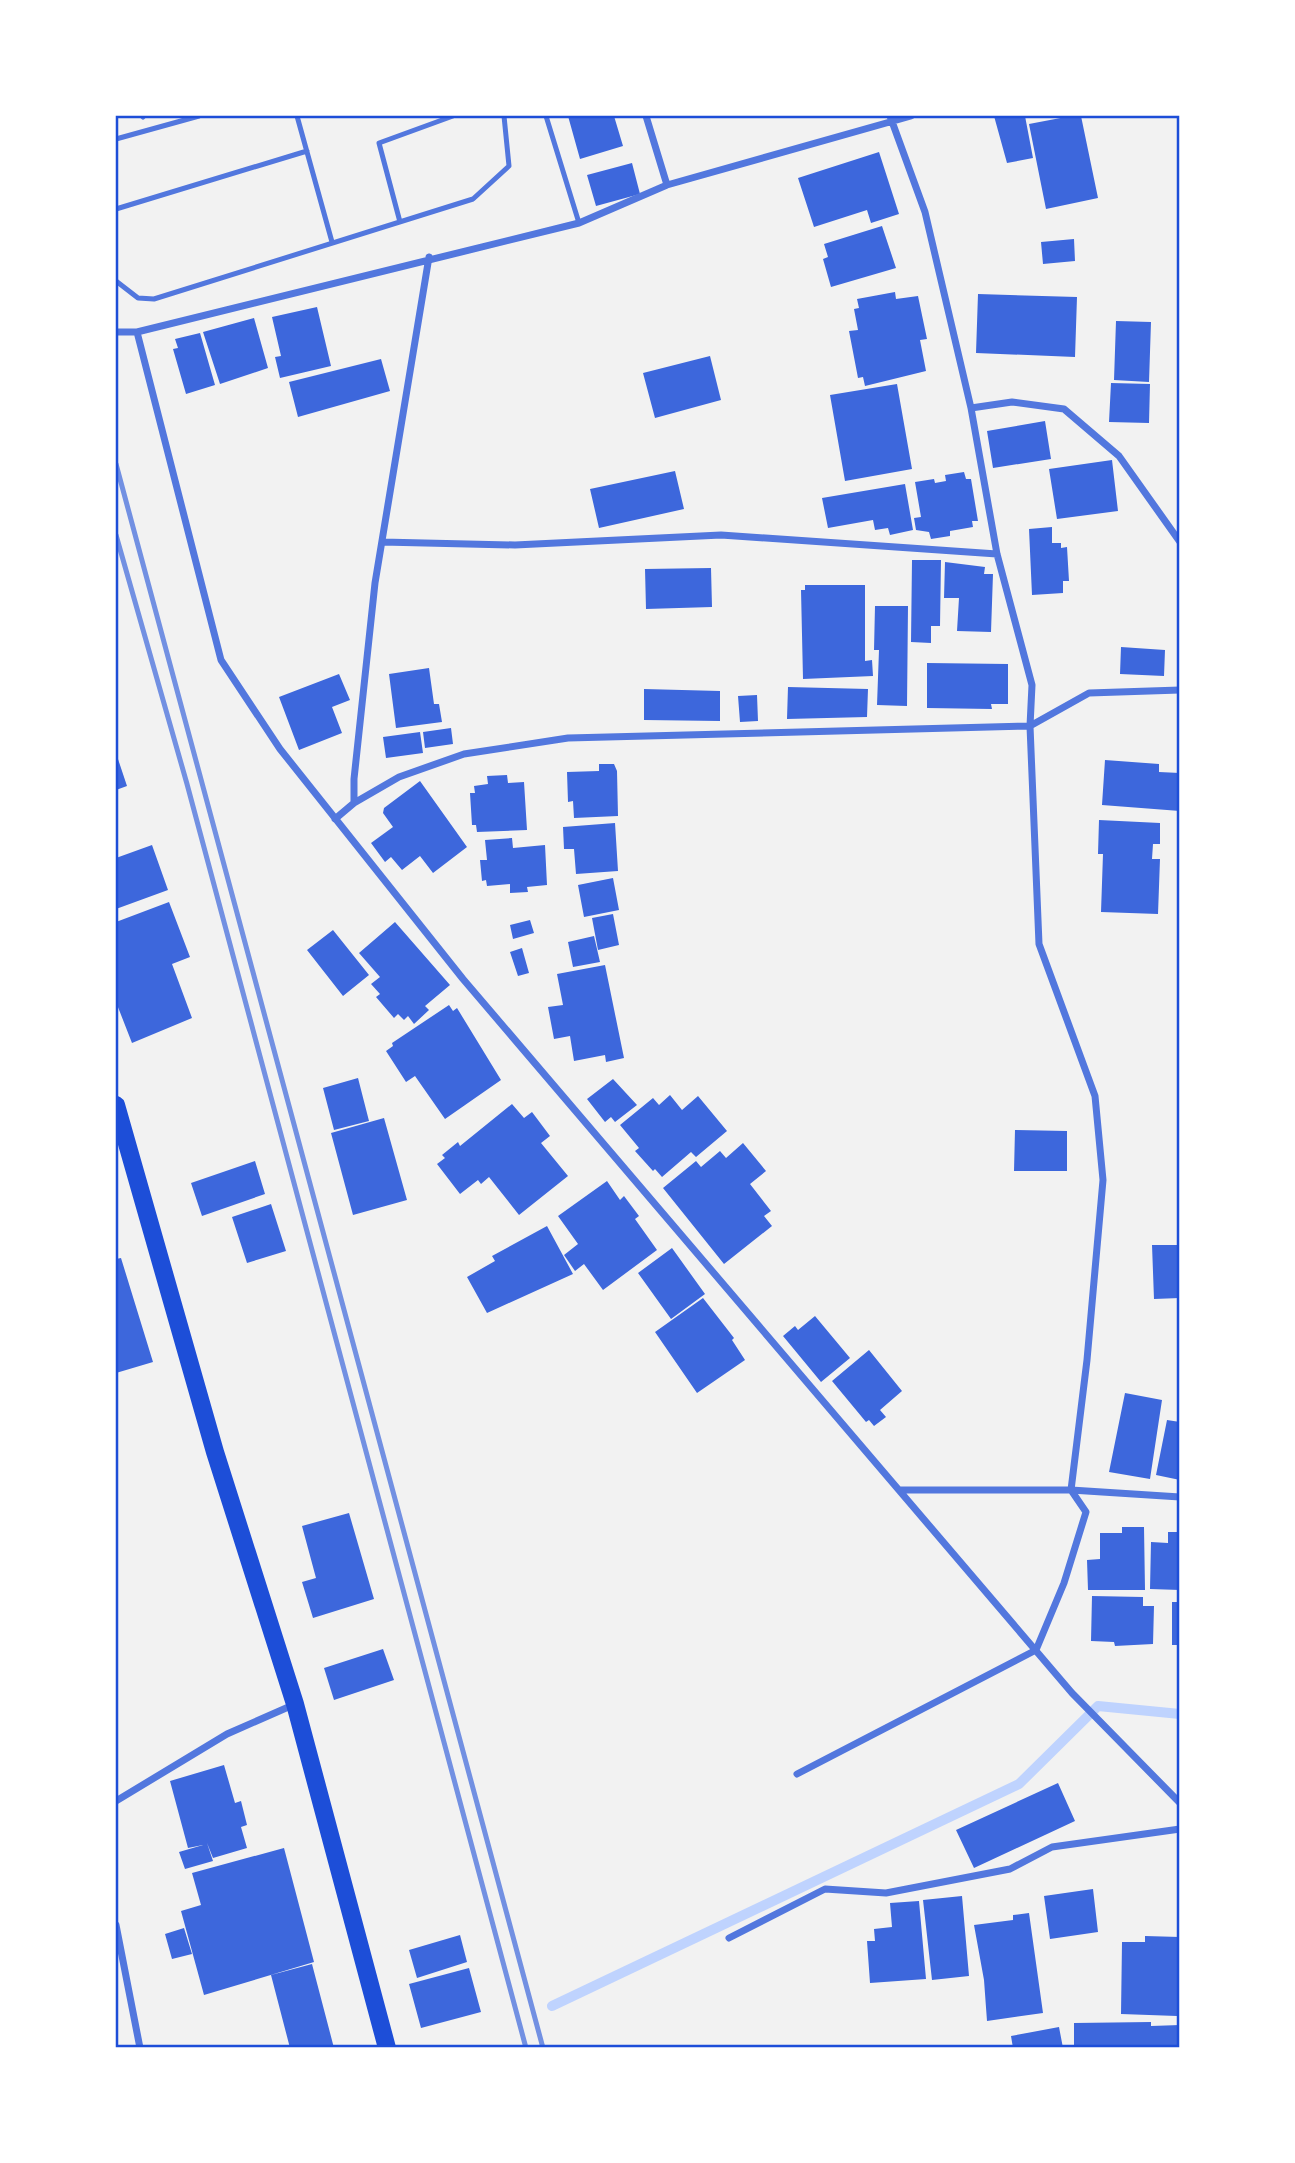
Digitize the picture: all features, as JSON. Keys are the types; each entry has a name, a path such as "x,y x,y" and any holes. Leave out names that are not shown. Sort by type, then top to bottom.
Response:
{"main road":[{"path":"116,1105 215,1452 295,1704 387,2048"}],"street":[{"path":"646,116 667,185"},
{"path":"116,332 137,332 429,257 579,223 667,185 891,117 911,116"},
{"path":"797,1774 1037,1650 1064,1583 1086,1512 1071,1490 1087,1360 1103,1180 1094,1096 1040,944 1030,726 1032,685 998,554 971,408 925,212 891,117"},
{"path":"354,803 354,779 382,542 429,257"},
{"path":"137,332 221,660 281,749 463,979 1072,1693 1180,1802"},
{"path":"971,408 1012,402 1064,409 1119,456 1180,542"},
{"path":"382,542 515,545 721,535 998,554"},
{"path":"334,819 354,803 399,777 464,754 568,738 1030,726 1089,693 1180,690"},
{"path":"900,1490 1071,1490 1180,1497"},
{"path":"116,1801 228,1734 295,1704"},
{"path":"729,1938 825,1889 886,1893 1010,1869 1052,1847 1180,1829"},
{"path":"116,1925 140,2048"}],"lane":[{"path":"116,139 199,116"},
{"path":"297,116 332,242"},
{"path":"400,222 379,143 453,116"},
{"path":"116,281 138,298 154,299 473,199 509,166 504,116"},
{"path":"546,116 579,223"},
{"path":"116,209 307,151"}],"building":[{"path":"568,116 614,116 623,146 580,159"},
{"path":"994,116 1025,116 1033,158 1007,163"},
{"path":"1081,116 1098,198 1046,209 1029,124"},
{"path":"879,152 899,214 871,223 867,210 814,227 798,178"},
{"path":"632,163 640,194 596,206 587,175"},
{"path":"882,226 896,268 831,287 823,259 828,257 824,244"},
{"path":"1074,239 1075,261 1043,264 1041,242"},
{"path":"895,292 896,299 918,296 927,339 920,340 926,371 865,386 863,377 858,378 849,331 858,330 854,309 859,308 857,299"},
{"path":"978,294 1077,297 1075,357 976,353"},
{"path":"317,307 331,366 280,378 275,357 281,356 272,317"},
{"path":"254,318 268,368 220,384 203,332"},
{"path":"1116,321 1151,322 1149,382 1114,380"},
{"path":"200,333 215,385 186,394 173,349 178,348 175,339"},
{"path":"710,356 721,400 655,418 643,373"},
{"path":"381,359 390,391 298,417 289,382"},
{"path":"1111,383 1150,384 1149,423 1109,422"},
{"path":"897,384 912,469 845,481 830,395"},
{"path":"1045,421 1051,459 993,468 987,431"},
{"path":"1112,460 1118,511 1057,519 1049,469"},
{"path":"675,471 684,509 599,528 590,489"},
{"path":"964,472 966,479 971,479 978,521 972,521 973,527 950,531 950,536 931,539 929,532 916,530 914,518 921,517 915,482 934,479 935,483 946,481 945,475"},
{"path":"905,484 913,530 890,535 888,528 875,530 873,520 828,528 822,498"},
{"path":"1052,527 1052,543 1061,543 1061,548 1067,547 1069,581 1063,581 1063,593 1032,595 1029,529"},
{"path":"912,560 941,560 940,626 931,626 931,643 911,642"},
{"path":"945,562 985,567 984,574 993,574 991,632 957,631 959,598 944,598"},
{"path":"711,568 712,607 646,609 645,569"},
{"path":"805,585 865,585 865,661 872,660 873,676 803,679 801,590 805,590"},
{"path":"875,606 908,606 907,706 877,705 879,650 874,650"},
{"path":"1121,647 1165,650 1164,676 1120,674"},
{"path":"927,663 1008,664 1008,704 991,704 992,709 927,708"},
{"path":"429,668 434,704 439,704 442,722 396,728 389,674"},
{"path":"339,674 350,700 332,707 342,733 299,750 279,697"},
{"path":"788,687 868,689 867,717 787,719"},
{"path":"644,689 720,691 720,721 644,720"},
{"path":"757,695 758,721 740,722 738,696"},
{"path":"451,728 453,744 425,748 423,732"},
{"path":"420,732 423,753 386,758 383,737"},
{"path":"116,753 127,786 116,790"},
{"path":"1105,760 1159,764 1159,772 1180,773 1180,811 1102,805"},
{"path":"599,764 614,764 617,771 618,816 574,818 573,801 568,802 567,772 599,771"},
{"path":"507,775 508,783 524,782 527,830 477,832 476,825 472,825 470,793 475,793 474,786 488,784 487,776"},
{"path":"420,781 467,847 433,873 420,856 402,870 391,857 385,862 371,843 393,827 383,813 384,808"},
{"path":"1099,820 1160,823 1160,844 1153,844 1152,859 1160,859 1158,914 1101,912 1103,854 1098,854"},
{"path":"615,823 618,871 576,874 574,849 564,849 563,827"},
{"path":"512,838 513,848 545,845 547,885 527,887 528,892 510,893 510,884 487,886 486,880 482,881 480,860 487,860 485,840"},
{"path":"152,845 168,890 116,909 116,858"},
{"path":"613,878 619,910 584,917 578,885"},
{"path":"169,902 190,957 172,964 192,1018 132,1043 116,1002 116,922"},
{"path":"613,914 619,945 598,950 592,918"},
{"path":"530,920 534,933 513,939 510,925"},
{"path":"395,922 450,985 425,1006 429,1010 414,1024 408,1016 404,1020 398,1014 394,1018 376,997 380,994 371,984 380,977 359,953"},
{"path":"333,930 369,975 343,996 307,950"},
{"path":"594,936 600,962 573,967 568,942"},
{"path":"522,948 529,973 518,976 510,952"},
{"path":"605,965 624,1058 606,1062 605,1055 574,1061 570,1036 554,1039 548,1007 563,1005 557,974"},
{"path":"449,1005 453,1011 457,1008 501,1080 445,1119 415,1076 406,1082 386,1051 393,1046 392,1043"},
{"path":"358,1078 369,1121 334,1130 323,1088"},
{"path":"613,1079 637,1105 615,1122 611,1117 605,1122 587,1099"},
{"path":"670,1095 682,1110 698,1096 727,1131 696,1157 691,1152 662,1177 635,1151 639,1148 620,1125 653,1098 659,1105"},
{"path":"512,1104 524,1118 532,1112 550,1136 541,1143 568,1176 519,1215 489,1177 481,1184 478,1180 460,1194 437,1164 445,1158 442,1155 458,1142 460,1146"},
{"path":"384,1118 407,1200 353,1215 331,1133"},
{"path":"1015,1130 1067,1131 1067,1171 1014,1171"},
{"path":"743,1143 766,1171 750,1184 771,1211 764,1216 772,1226 724,1264 663,1188 696,1161 701,1167 720,1151 726,1158"},
{"path":"255,1161 265,1194 202,1216 191,1183"},
{"path":"607,1181 620,1200 624,1196 639,1216 635,1219 657,1250 603,1290 584,1264 575,1271 564,1255 578,1244 558,1216"},
{"path":"271,1204 286,1251 247,1263 232,1217"},
{"path":"547,1226 573,1274 487,1313 467,1277 495,1261 492,1256"},
{"path":"1152,1245 1180,1245 1180,1298 1154,1299"},
{"path":"672,1248 705,1294 671,1319 638,1273"},
{"path":"121,1258 153,1362 116,1373 116,1259"},
{"path":"703,1298 734,1338 732,1340 745,1360 697,1393 655,1332"},
{"path":"815,1316 850,1358 821,1382 783,1336 795,1326 798,1330"},
{"path":"869,1350 902,1391 880,1410 886,1417 874,1426 869,1420 866,1422 832,1381"},
{"path":"1125,1393 1162,1400 1150,1479 1109,1472"},
{"path":"1167,1420 1180,1422 1180,1480 1156,1475"},
{"path":"349,1513 374,1599 313,1618 302,1582 316,1578 302,1526"},
{"path":"1122,1527 1144,1527 1145,1590 1088,1590 1087,1560 1100,1559 1100,1533 1122,1533"},
{"path":"1168,1532 1180,1532 1180,1590 1150,1589 1151,1542 1168,1543"},
{"path":"1092,1596 1143,1597 1143,1606 1154,1606 1153,1644 1115,1646 1114,1642 1091,1641"},
{"path":"1172,1602 1180,1602 1180,1645 1172,1645"},
{"path":"383,1649 394,1680 334,1700 324,1668"},
{"path":"224,1765 235,1803 241,1801 247,1825 241,1827 247,1848 213,1858 207,1843 213,1861 185,1869 179,1852 203,1845 188,1848 170,1781"},
{"path":"1058,1783 1075,1821 974,1868 956,1830"},
{"path":"284,1848 314,1962 204,1995 181,1911 201,1905 192,1873"},
{"path":"1093,1889 1098,1932 1050,1939 1044,1896"},
{"path":"962,1896 969,1976 932,1980 923,1900"},
{"path":"919,1901 926,1979 870,1983 867,1941 875,1941 874,1929 892,1927 890,1903"},
{"path":"1029,1913 1043,2013 987,2021 984,1980 974,1925 1013,1920 1013,1915"},
{"path":"184,1928 192,1954 172,1959 165,1934"},
{"path":"460,1935 467,1962 417,1978 409,1950"},
{"path":"1145,1936 1180,1937 1177,2016 1121,2014 1122,1942 1145,1942"},
{"path":"312,1964 334,2048 290,2048 271,1975"},
{"path":"469,1968 481,2012 421,2028 409,1984"},
{"path":"1151,2022 1151,2026 1180,2025 1180,2048 1074,2048 1074,2023"},
{"path":"1059,2027 1063,2048 1013,2048 1011,2036"}],"waterway":[{"path":"552,2006 1019,1784 1098,1706 1180,1714"}],"railway":[{"path":"116,464 543,2048"},
{"path":"116,535 187,784 526,2048"}]}
